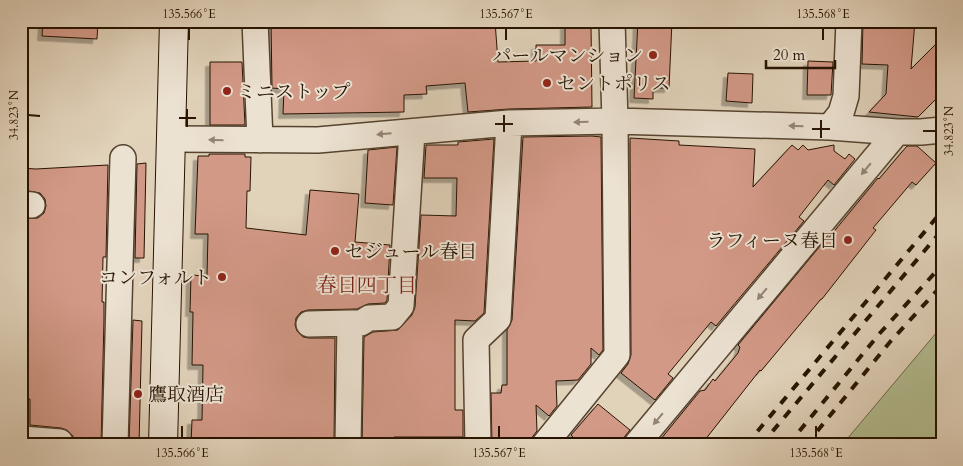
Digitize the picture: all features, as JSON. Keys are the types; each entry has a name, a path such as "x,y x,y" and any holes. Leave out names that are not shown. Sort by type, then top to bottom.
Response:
{"street":[{"path":"164,445 174,21"},
{"path":"254,21 260,140"},
{"path":"544,445 617,355 615,121 612,21"},
{"path":"830,127 841,113 846,96 849,21"},
{"path":"171,139 318,140 412,132 455,126 615,121 830,127 897,132 942,130"},
{"path":"478,445 476,340 498,319 509,123"},
{"path":"309,324 361,323 369,318 392,317 401,306 412,132"},
{"path":"636,445 897,132"},
{"path":"115,445 123,158"},
{"path":"348,445 350,323"},
{"path":"22,439 60,442 60,445"}],"green space":[{"path":"942,326 942,445 842,445"}],"building":[{"path":"43,21 98,21 97,39 42,36"},
{"path":"271,21 495,21 498,62 536,61 536,45 565,45 565,25 591,24 592,107 468,112 465,83 426,86 427,94 404,95 404,112 283,114 284,89 272,88"},
{"name":"パールマンション","path":"638,21 672,21 669,88 653,88 653,99 634,98"},
{"path":"863,21 915,21 911,69 942,38 942,93 918,117 869,112 886,94 888,65 862,64"},
{"path":"808,61 833,62 831,95 807,95"},
{"path":"210,62 242,62 245,125 210,125"},
{"path":"728,73 753,74 752,103 726,101"},
{"path":"523,137 601,137 603,350 599,355 591,348 591,364 578,380 556,381 557,406 549,416 536,405 537,431 530,445 492,445 491,393 501,393 502,385 507,385 507,330 512,320"},
{"path":"630,138 679,141 679,145 755,149 753,187 792,145 798,150 803,145 808,150 834,145 834,151 845,159 849,154 855,159 834,185 828,180 799,217 804,221 716,326 711,322 668,374 673,378 655,400 621,373 628,364 631,355"},
{"path":"494,139 484,313 475,321 455,320 455,410 463,410 463,437 394,437 394,445 362,444 364,337 373,332 398,330 412,315 415,307 421,215 456,216 457,178 424,178 426,145 458,145 458,142"},
{"path":"907,146 917,146 936,163 916,185 912,182 873,228 876,230 822,299 760,370 701,445 656,445 700,391 705,390 713,379 715,381 738,353 740,347 738,345 826,239"},
{"path":"397,147 393,205 365,203 368,150"},
{"path":"209,154 245,154 245,157 251,157 250,191 247,191 246,228 306,235 310,190 359,194 355,242 390,245 387,300 385,303 368,304 357,309 308,310 301,312 296,318 295,325 297,331 303,337 335,338 334,445 191,445 192,420 202,420 203,365 192,365 193,312 190,312 191,275 207,276 208,234 195,234 198,156 209,156"},
{"path":"146,163 144,258 135,258 137,164"},
{"path":"108,165 106,257 103,257 102,302 104,302 104,319 101,445 74,445 73,436 67,430 30,425 30,399 21,399 21,218 38,218 44,213 46,206 45,199 40,193 21,190 21,168 36,169"},
{"path":"133,320 142,321 139,445 129,445"},
{"path":"598,404 630,430 625,436 622,445 581,445 571,435"}],"railway":[{"path":"746,445 942,211"},
{"path":"761,445 942,230"},
{"path":"788,445 880,333 942,265"},
{"path":"806,445 890,342 942,285"}],"place":[{"name":"パールマンション","path":"653,55"},
{"name":"セントポリス","path":"547,83"},
{"name":"ミニストップ","path":"227,91"},
{"name":"ラフィーヌ春日","path":"848,240"},
{"name":"セジュール春日","path":"335,251"},
{"name":"コンフォルト","path":"222,277"},
{"name":"鷹取酒店","path":"138,394"}],"district":[{"name":"春日四丁目","path":"367,285"}]}
